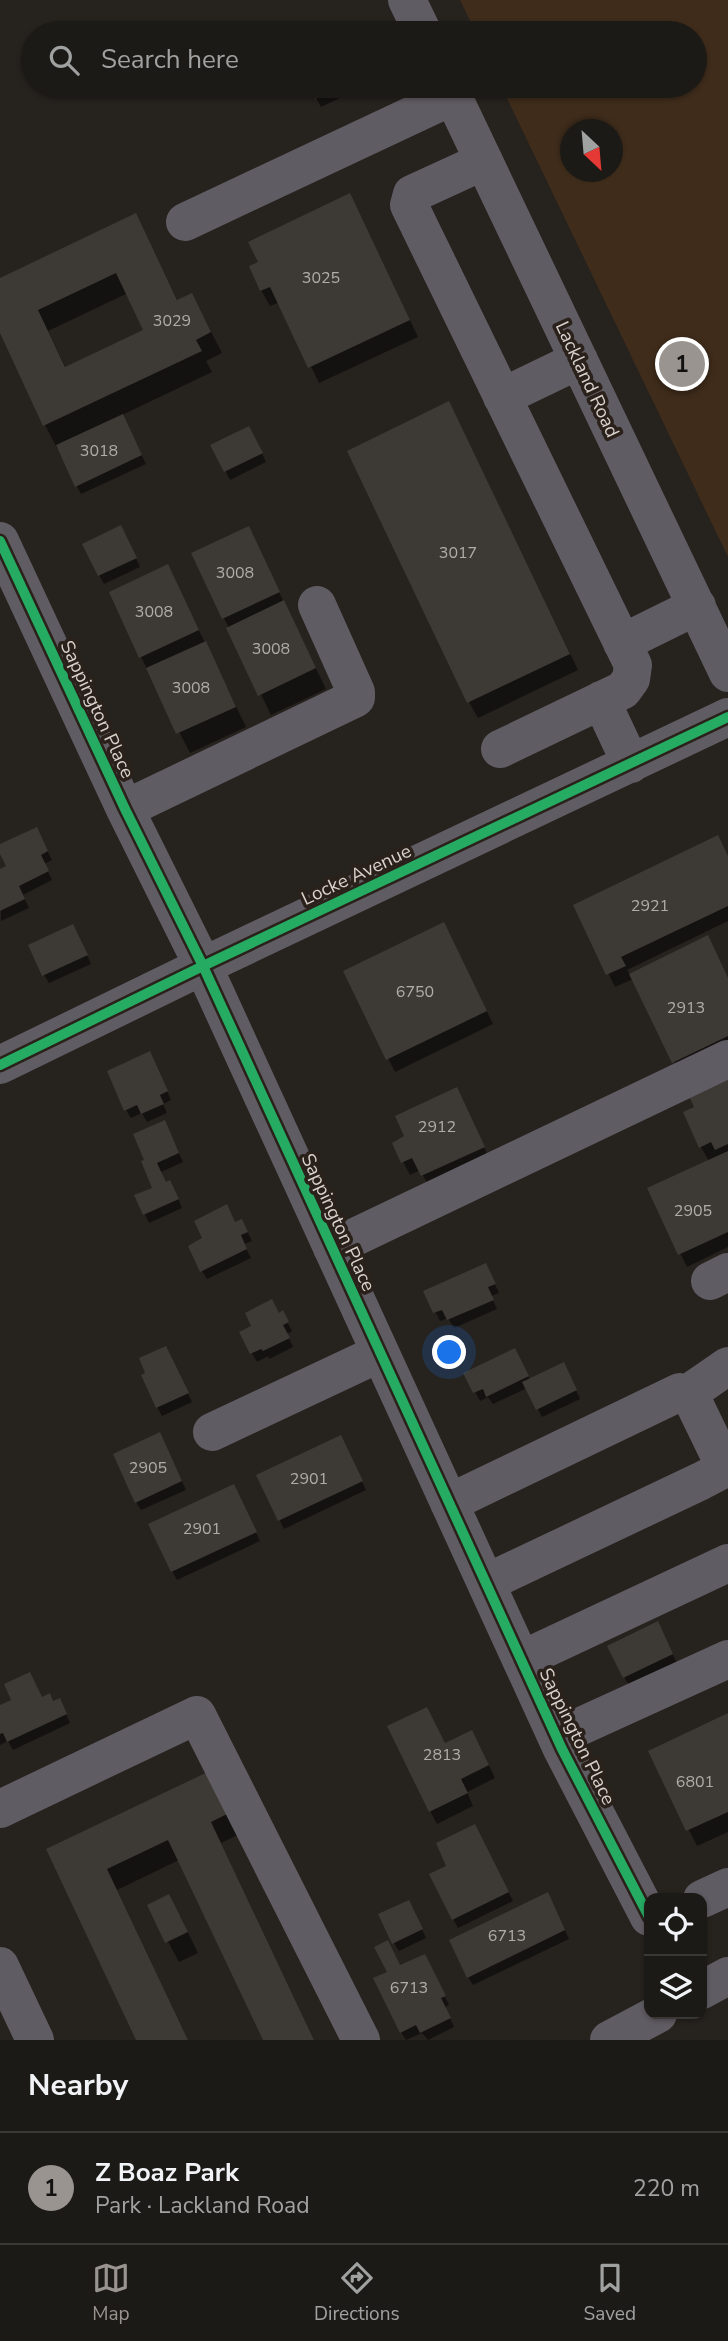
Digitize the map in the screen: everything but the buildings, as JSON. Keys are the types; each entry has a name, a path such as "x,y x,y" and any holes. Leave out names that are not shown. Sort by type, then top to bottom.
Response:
{"street":[{"path":"407,0 417,21"},
{"path":"185,222 436,98"},
{"name":"Lackland Road","path":"453,98 728,673"},
{"path":"484,162 412,194 409,205 633,665 631,680 623,690 500,749"},
{"path":"502,397 579,360"},
{"name":"Sappington Place","path":"0,541 202,967 557,1737 644,1907"},
{"path":"125,809 356,698 356,691 317,605"},
{"path":"622,643 697,606"},
{"path":"601,701 631,764"},
{"name":"Locke Avenue","path":"0,1065 728,717"},
{"path":"332,1248 728,1059"},
{"path":"212,1432 380,1353"},
{"path":"686,1395 728,1366"},
{"path":"449,1503 680,1392 691,1397 722,1461 720,1471 486,1583"},
{"path":"521,1660 728,1563"},
{"path":"557,1737 728,1659"},
{"path":"0,1809 197,1715 360,2040"},
{"path":"707,1897 728,1887"},
{"path":"0,1966 35,2040"},
{"path":"707,1987 728,1976"},
{"path":"609,2040 650,2019"},
{"path":"663,2019 675,2040"}],"shaded area":[{"path":"460,0 728,0 728,557 507,98 707,98 707,21 470,21"}],"cycle path":[{"path":"0,541 125,809 203,966 562,1749 644,1907"},
{"path":"0,1065 728,717"}],"place":[{"name":"Z Boaz Park","path":"682,364"}]}
